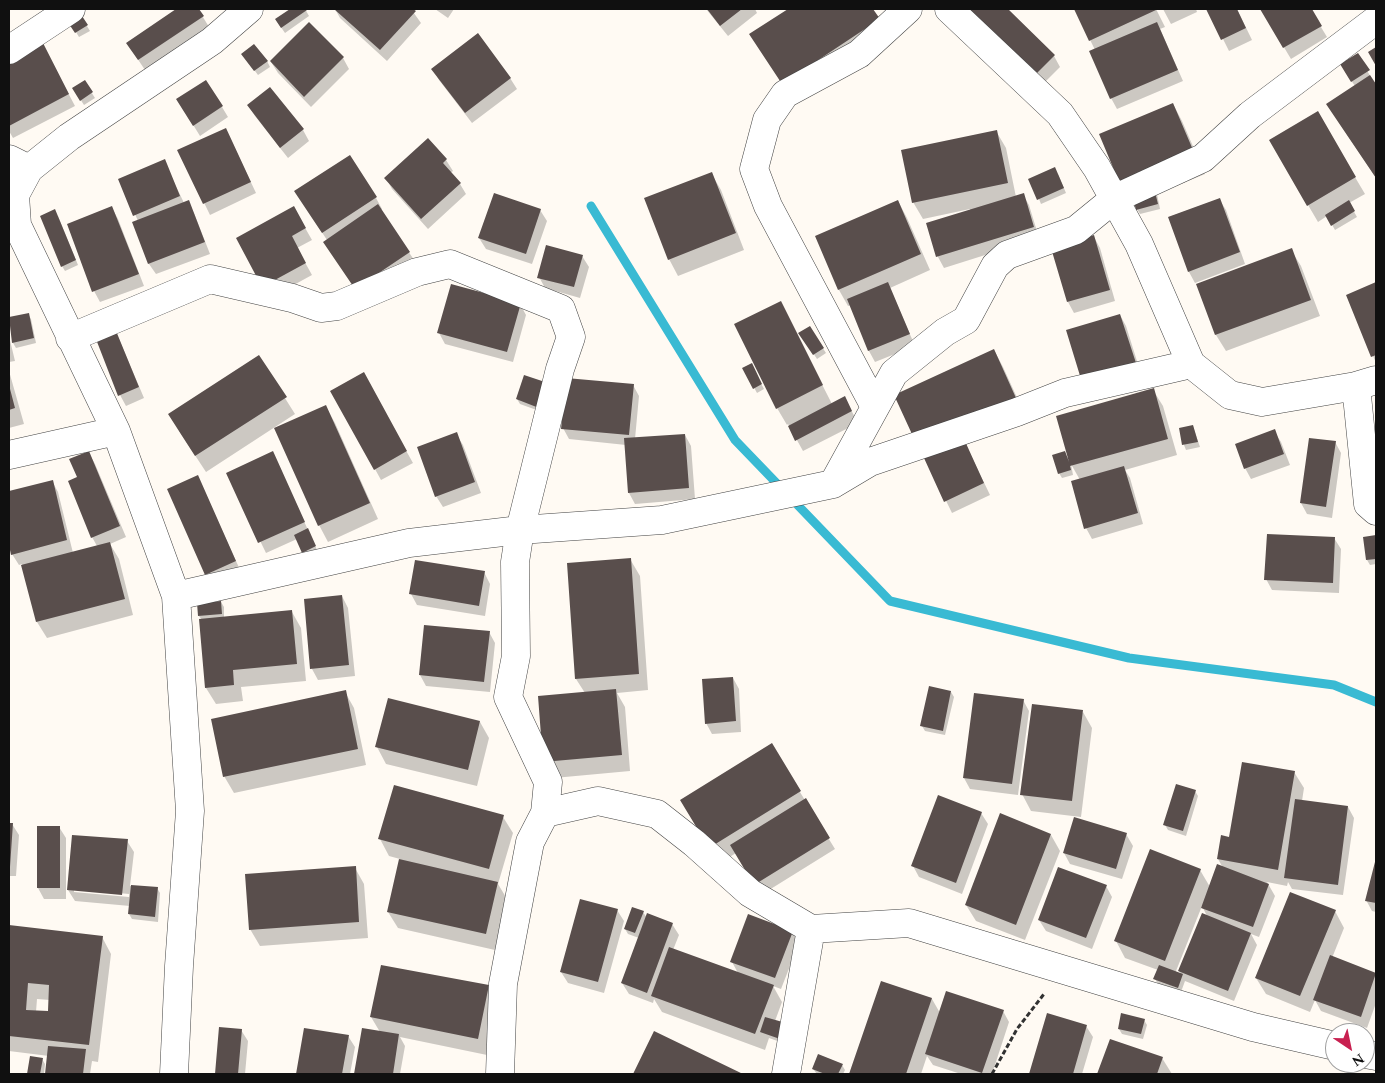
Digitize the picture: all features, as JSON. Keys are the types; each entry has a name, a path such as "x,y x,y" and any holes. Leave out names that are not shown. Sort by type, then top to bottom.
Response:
{"street":[{"path":"9,50 71,9"},
{"path":"174,1074 178,966 190,811 176,596 116,431 16,225 15,195 19,164 69,137 212,41 249,9"},
{"path":"875,407 768,206 754,169 767,120 785,94 859,54 908,9"},
{"path":"949,9 1060,114 1097,168 1138,244 1191,364 1230,394 1262,402 1366,383 1368,504 1376,511"},
{"path":"833,484 894,373 945,332 966,320 995,266 1007,256 1076,230 1114,199 1203,158 1250,115 1376,20"},
{"path":"70,338 210,279 292,298 321,308 337,306 416,272 450,264 561,309 571,336 560,369 520,530 515,562 516,656 508,697 548,782 545,813 530,842 503,984 500,1074"},
{"path":"176,596 409,543 520,530 662,520 833,484 870,462 1008,416 1066,393 1191,364"},
{"path":"9,455 116,431"},
{"path":"545,813 598,801 657,814 694,843 750,893 811,928 909,923 1253,1027 1325,1044"},
{"path":"786,1074 811,928"}],"path":[{"path":"992,1074 1017,1029 1063,970"}],"building":[{"path":"176,9 199,9 204,16 138,60 126,43"},
{"path":"290,9 307,10 281,28 275,19"},
{"path":"334,9 413,9 416,11 380,50"},
{"path":"707,9 742,9 720,26"},
{"path":"788,9 873,9 880,19 782,84 749,34"},
{"path":"967,9 1008,9 1055,55 1034,76"},
{"path":"1074,9 1156,9 1156,10 1089,41"},
{"path":"1206,9 1237,9 1246,28 1221,40"},
{"path":"1260,9 1312,9 1322,26 1283,48"},
{"path":"82,16 88,25 75,33 69,24"},
{"path":"309,22 344,57 304,97 270,61"},
{"path":"1157,22 1178,70 1110,99 1089,51"},
{"path":"478,33 511,78 465,113 431,69"},
{"path":"43,43 69,94 9,126 9,61"},
{"path":"254,44 268,61 254,71 241,54"},
{"path":"1376,47 1376,66 1368,52"},
{"path":"1358,53 1370,70 1351,82 1340,64"},
{"path":"1370,75 1376,84 1376,178 1326,104"},
{"path":"85,80 93,92 80,101 72,88"},
{"path":"206,80 223,106 193,126 176,99"},
{"path":"270,87 304,129 280,148 247,105"},
{"path":"1173,103 1196,157 1122,189 1099,134"},
{"path":"1318,111 1356,177 1307,206 1269,140"},
{"path":"226,128 251,182 203,204 177,150"},
{"path":"997,130 1008,183 912,203 901,150"},
{"path":"428,138 447,159 443,163 461,183 421,219 384,178"},
{"path":"350,155 377,197 322,233 294,191"},
{"path":"165,159 180,196 133,216 118,179"},
{"path":"1055,167 1064,188 1037,200 1028,179"},
{"path":"712,172 736,233 668,260 644,198"},
{"path":"1154,188 1158,204 1136,210 1132,194"},
{"path":"494,193 541,209 526,254 478,238"},
{"path":"1024,193 1034,227 936,257 926,223"},
{"path":"1220,198 1240,252 1188,272 1168,217"},
{"path":"189,200 205,242 148,264 132,222"},
{"path":"898,200 921,254 838,290 815,236"},
{"path":"1349,200 1355,211 1331,226 1325,215"},
{"path":"378,204 410,252 355,289 323,242"},
{"path":"112,206 139,274 92,292 67,224"},
{"path":"294,206 306,228 292,236 306,263 262,287 236,238"},
{"path":"55,209 76,260 61,267 40,216"},
{"path":"1094,235 1110,290 1067,302 1051,248"},
{"path":"546,245 583,255 574,287 537,278"},
{"path":"1292,248 1311,300 1215,335 1196,284"},
{"path":"888,282 910,334 868,351 847,299"},
{"path":"1376,282 1376,355 1371,357 1346,295"},
{"path":"451,284 521,303 507,352 437,333"},
{"path":"781,301 823,385 776,409 734,324"},
{"path":"29,313 34,338 12,343 9,317"},
{"path":"1120,314 1136,363 1081,379 1066,330"},
{"path":"114,326 139,387 118,396 94,334"},
{"path":"810,326 824,348 813,355 798,333"},
{"path":"994,349 1016,398 917,445 894,395"},
{"path":"259,355 287,397 195,456 168,414"},
{"path":"752,363 762,384 753,389 742,368"},
{"path":"364,372 407,451 374,470 330,391"},
{"path":"524,375 548,383 539,408 516,399"},
{"path":"566,378 634,384 629,435 561,429"},
{"path":"9,385 15,408 9,410"},
{"path":"1154,388 1168,439 1070,466 1071,470 1058,474 1052,455 1065,451 1069,462 1056,416"},
{"path":"845,396 852,411 795,441 788,426"},
{"path":"326,405 370,503 318,526 274,428"},
{"path":"1193,425 1198,442 1182,445 1179,428"},
{"path":"1275,429 1284,454 1244,469 1235,444"},
{"path":"457,432 475,482 435,497 417,447"},
{"path":"685,434 689,488 628,493 624,438"},
{"path":"1309,438 1336,441 1326,507 1300,503"},
{"path":"964,439 984,483 944,502 924,458"},
{"path":"89,451 120,526 91,538 68,481 77,477 69,459"},
{"path":"273,451 305,522 258,543 226,473"},
{"path":"1124,466 1138,513 1084,529 1071,481"},
{"path":"198,475 236,561 205,575 167,489"},
{"path":"53,480 67,540 11,555 9,545 9,491"},
{"path":"308,528 316,546 302,553 294,535"},
{"path":"1267,534 1335,537 1333,583 1264,580"},
{"path":"1376,535 1376,559 1366,560 1363,537"},
{"path":"110,542 125,599 36,622 21,565"},
{"path":"631,558 639,674 575,679 567,563"},
{"path":"415,560 485,571 479,606 409,594"},
{"path":"342,595 349,665 310,669 304,599"},
{"path":"221,601 222,614 198,616 197,603"},
{"path":"292,610 297,664 233,670 234,685 205,688 199,619"},
{"path":"424,625 490,631 484,682 419,675"},
{"path":"733,677 736,721 705,724 702,679"},
{"path":"929,686 951,691 943,731 920,726"},
{"path":"616,689 622,755 543,762 538,696"},
{"path":"346,690 358,749 223,777 211,719"},
{"path":"974,693 1024,699 1012,784 963,778"},
{"path":"388,698 480,721 468,770 375,747"},
{"path":"1032,704 1083,710 1072,801 1020,795"},
{"path":"772,743 801,791 709,848 680,800"},
{"path":"1242,762 1295,771 1278,870 1217,859 1221,835 1229,837"},
{"path":"1176,784 1196,790 1183,831 1163,825"},
{"path":"394,785 504,815 489,869 378,839"},
{"path":"938,795 982,812 956,883 911,866"},
{"path":"806,798 830,838 754,885 730,845"},
{"path":"1295,799 1348,806 1338,885 1284,878"},
{"path":"1000,813 1051,834 1016,925 965,905"},
{"path":"1074,817 1127,833 1116,869 1063,853"},
{"path":"9,823 13,823 10,867 9,867"},
{"path":"37,826 60,826 60,888 37,888"},
{"path":"72,835 128,839 122,895 67,890"},
{"path":"1150,849 1201,869 1165,961 1114,941"},
{"path":"1376,858 1376,903 1365,901"},
{"path":"399,859 498,882 486,934 387,912"},
{"path":"1217,864 1269,884 1253,927 1201,908"},
{"path":"356,866 359,922 249,930 245,874"},
{"path":"1058,867 1107,885 1086,938 1038,920"},
{"path":"131,885 158,887 155,917 128,914"},
{"path":"1290,892 1336,910 1300,996 1255,978"},
{"path":"580,899 618,909 598,982 560,972"},
{"path":"632,907 644,911 635,933 624,929"},
{"path":"647,913 673,923 647,993 621,983"},
{"path":"1202,913 1251,933 1228,991 1178,971"},
{"path":"748,914 793,931 775,978 730,962"},
{"path":"9,925 103,936 89,1045 9,1036","holes":["28,983 49,985 48,1011 26,1010"]},
{"path":"669,947 774,985 755,1034 651,996"},
{"path":"1330,955 1376,973 1361,1017 1313,1000"},
{"path":"381,965 489,985 478,1039 370,1017"},
{"path":"1159,965 1183,974 1178,988 1153,979"},
{"path":"881,981 932,998 906,1074 849,1074"},
{"path":"946,991 1004,1010 982,1073 925,1054"},
{"path":"1047,1013 1087,1025 1073,1074 1029,1074"},
{"path":"1121,1013 1145,1019 1141,1034 1118,1029"},
{"path":"765,1017 786,1023 780,1039 760,1032"},
{"path":"219,1027 242,1029 238,1074 215,1074"},
{"path":"304,1028 349,1035 342,1074 296,1074"},
{"path":"362,1028 399,1034 393,1074 354,1074"},
{"path":"654,1031 743,1074 633,1074"},
{"path":"1110,1039 1163,1057 1157,1074 1097,1074"},
{"path":"48,1046 86,1049 83,1074 45,1074"},
{"path":"818,1054 843,1064 838,1074 825,1074 812,1069"},
{"path":"30,1056 43,1058 40,1074 27,1074"}],"waterway":[{"path":"591,206 735,440 890,601 1129,658 1334,685 1376,702"}]}
